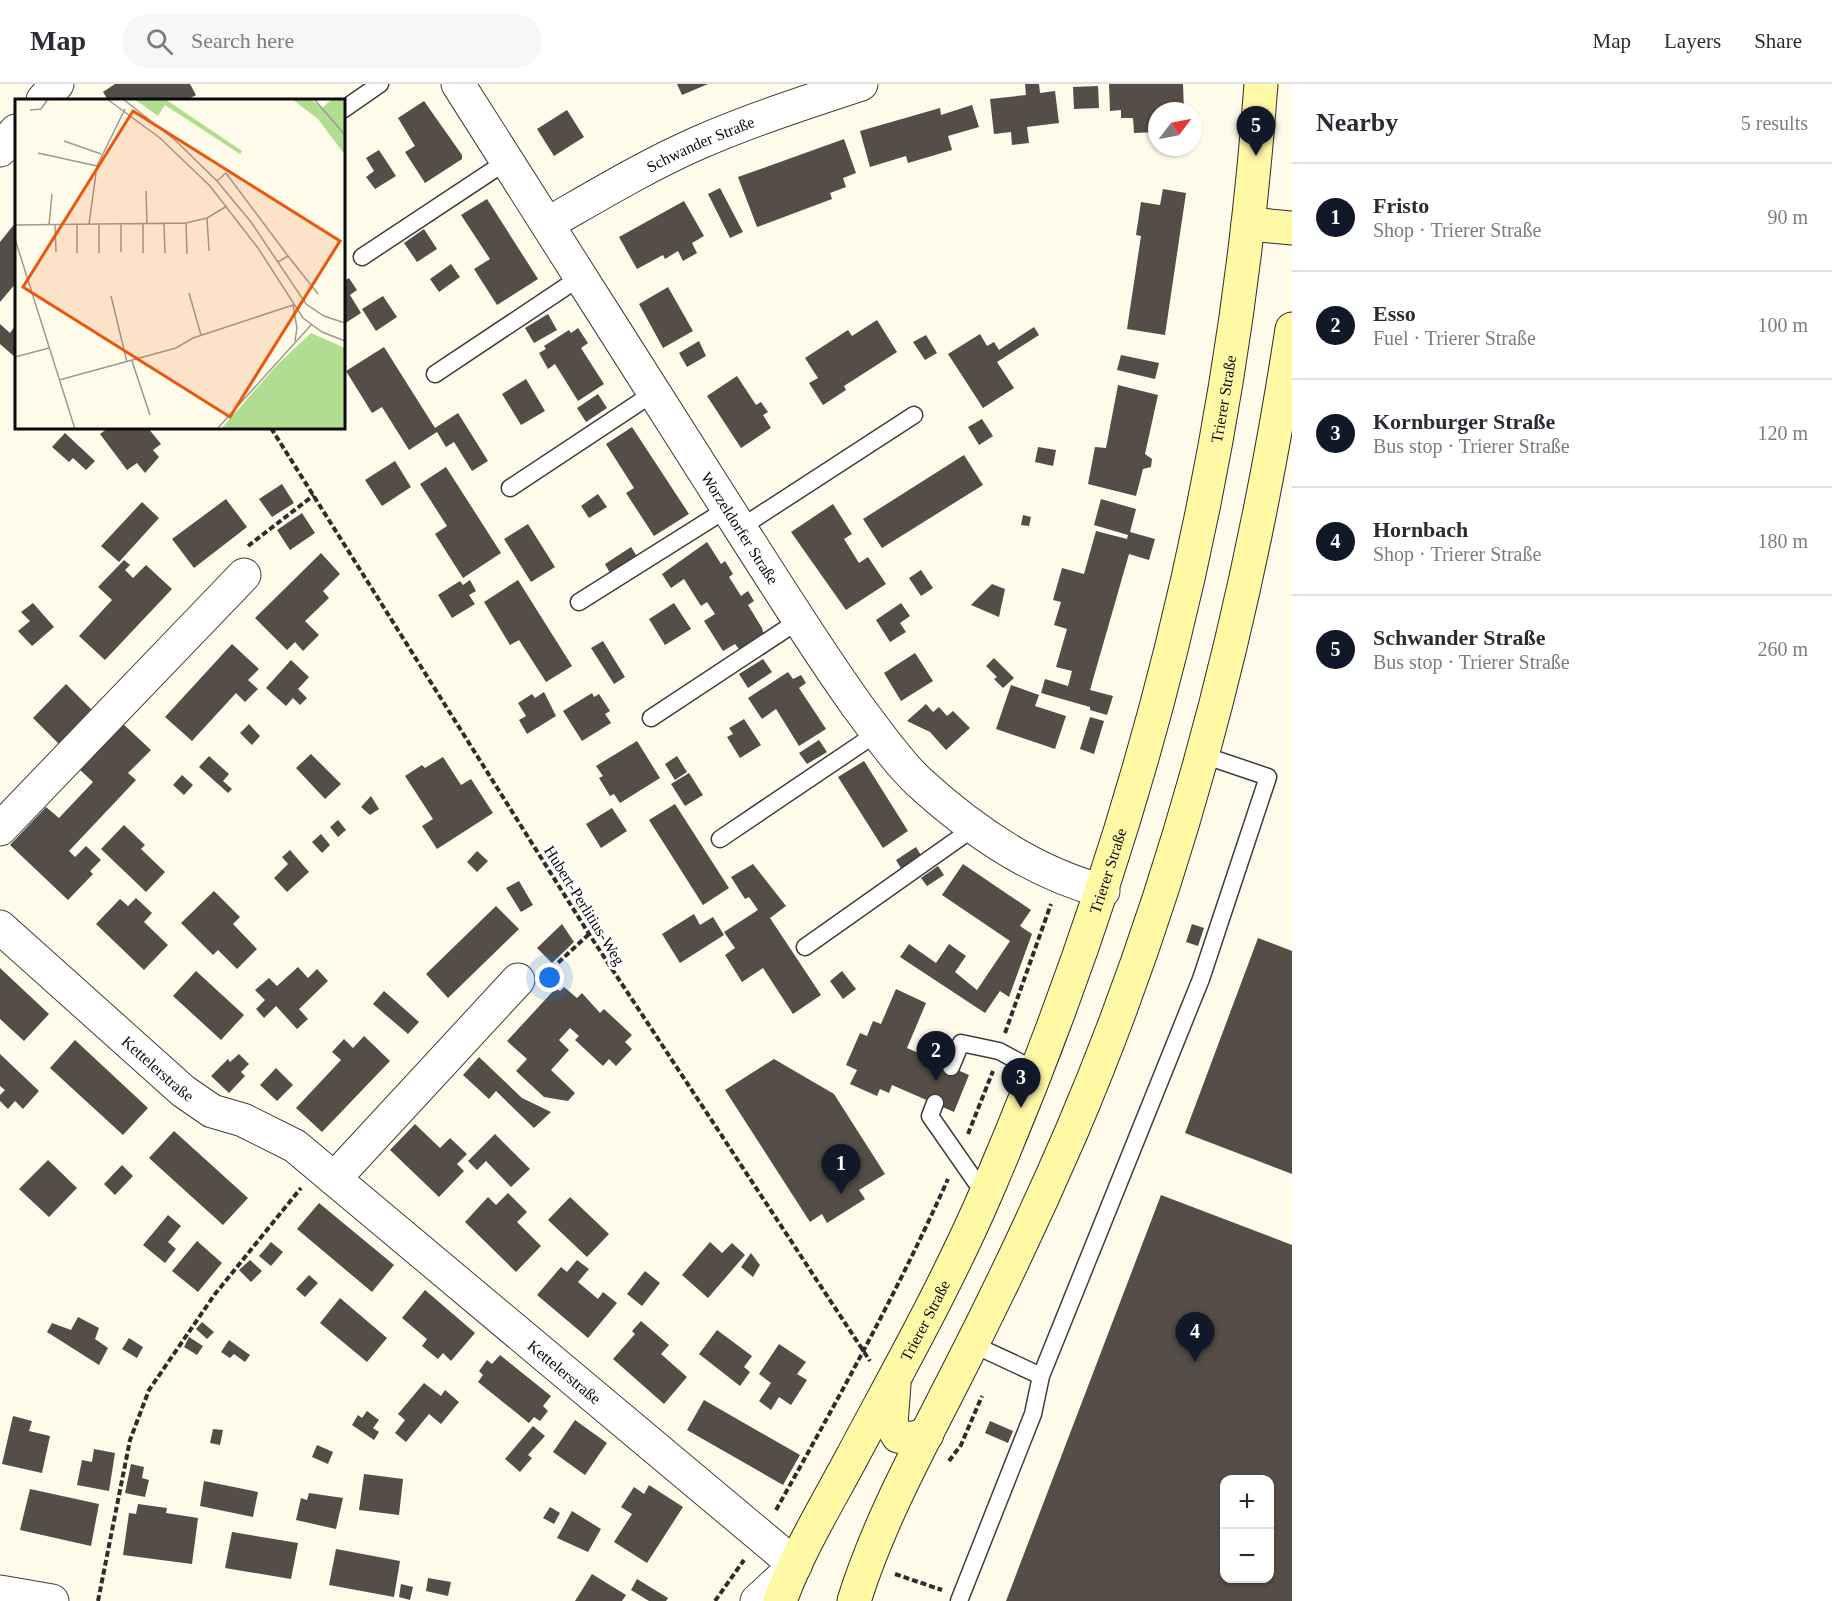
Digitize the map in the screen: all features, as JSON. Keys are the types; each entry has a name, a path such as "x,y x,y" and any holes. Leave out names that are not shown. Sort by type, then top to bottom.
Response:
{"main road":[{"name":"Trierer Straße","path":"780,1601 795,1566 892,1383 985,1195 1036,1071 1103,891 1152,728 1188,586 1230,370 1262,84"},
{"path":"1248,224 1292,228"},
{"path":"854,1601 876,1540 972,1344 1071,1132 1139,958 1203,755 1259,520 1292,329"},
{"path":"892,1383 891,1424 898,1437 904,1439 927,1434"}],"street":[{"path":"44,99 57,84"},
{"name":"Worzeldorfer Straße","path":"458,84 549,223 798,621 877,733 918,780 975,827 1060,878 1103,891"},
{"name":"Schwander Straße","path":"549,223 641,171 697,144 772,113 861,84"},
{"path":"0,150 15,132"},
{"path":"0,829 244,575"},
{"name":"Kettelerstraße","path":"0,927 183,1091 212,1111 243,1120 295,1146 795,1566"},
{"path":"326,1173 518,980"},
{"path":"757,1601 795,1566"},
{"path":"0,1592 52,1601"}],"lane":[{"path":"345,108 380,84"},
{"path":"362,257 507,161"},
{"path":"435,374 582,276"},
{"path":"510,488 655,392"},
{"path":"579,602 734,519 914,415"},
{"path":"651,718 798,621"},
{"path":"720,839 877,733"},
{"path":"960,1599 1033,1414 1041,1376 1201,979 1268,777 1203,755"},
{"path":"805,947 975,827"},
{"path":"951,1067 961,1043 999,1051 1036,1071"},
{"path":"935,1103 930,1116 985,1195"},
{"path":"972,1344 1041,1376"}],"path":[{"name":"Hubert-Perlitius-Weg","path":"272,429 589,934 864,1352 892,1383"},
{"path":"244,575 241,551 314,495"},
{"path":"715,1601 761,1536 864,1352 918,1246 986,1090 1060,878"},
{"path":"518,980 547,974 589,934"},
{"path":"98,1601 130,1440 149,1390 215,1294 326,1173"},
{"path":"895,1574 960,1599"}],"building":[{"path":"115,84 190,84 196,95 189,99 107,99 103,92"},
{"path":"677,84 708,84 682,95"},
{"path":"1025,84 1039,84 1040,93 1055,91 1059,123 1027,127 1029,143 1012,145 1011,132 994,134 990,99 1026,95"},
{"path":"1109,84 1183,84 1184,102 1148,102 1148,132 1134,133 1133,118 1121,118 1121,110 1110,111"},
{"path":"1098,86 1099,108 1074,109 1073,87"},
{"path":"424,101 462,155 462,159 425,183 405,152 415,146 398,118"},
{"path":"972,105 979,127 948,136 952,150 908,163 906,156 870,167 860,131 940,108 941,115"},
{"path":"567,110 584,137 554,156 537,129"},
{"path":"844,139 856,173 843,178 846,187 830,193 832,199 757,227 738,177"},
{"path":"379,150 396,176 375,189 366,177 374,171 366,158"},
{"path":"720,188 743,232 730,238 708,194"},
{"path":"1163,189 1186,193 1165,335 1127,329 1141,236 1136,235 1141,202 1160,205"},
{"path":"487,199 538,279 497,305 474,269 490,259 461,215"},
{"path":"684,201 704,236 692,243 697,253 683,261 678,251 665,259 663,255 637,269 619,237"},
{"path":"15,223 15,284 0,302 0,242"},
{"path":"424,229 437,249 417,262 404,243"},
{"path":"451,264 460,277 439,292 430,279"},
{"path":"349,278 357,290 350,295 361,313 345,323 345,280"},
{"path":"668,287 693,331 663,348 639,304"},
{"path":"383,296 397,317 376,331 362,309"},
{"path":"548,314 557,330 534,343 525,328"},
{"path":"877,320 897,352 844,386 846,390 823,405 809,383 818,378 805,358 848,330 852,336"},
{"path":"0,324 10,333 15,326 15,357 0,344"},
{"path":"1034,327 1039,335 997,362 1014,388 983,408 948,354 980,334 987,346 994,342 999,350"},
{"path":"578,328 588,343 581,348 604,384 578,401 555,364 548,369 539,353 546,349 544,346 569,330 571,333"},
{"path":"926,335 937,353 925,360 913,342"},
{"path":"699,341 706,356 687,367 679,353"},
{"path":"384,347 435,428 458,413 488,461 472,471 454,442 446,447 437,432 409,450 382,407 372,413 346,371"},
{"path":"1121,355 1159,363 1155,379 1117,370"},
{"path":"737,376 756,405 761,402 768,412 763,415 771,428 741,448 707,396"},
{"path":"526,379 545,411 521,425 502,394"},
{"path":"1118,385 1158,395 1145,454 1152,459 1151,467 1143,469 1136,496 1088,484 1095,447 1106,448"},
{"path":"598,394 607,408 586,422 577,408"},
{"path":"982,419 993,436 979,445 968,427"},
{"path":"632,427 689,514 654,536 626,493 634,488 606,444"},
{"path":"107,429 149,429 161,444 153,450 159,457 145,473 137,463 127,470 100,434"},
{"path":"65,433 95,461 86,470 73,458 69,462 52,447"},
{"path":"1038,447 1056,450 1053,466 1035,462"},
{"path":"964,455 983,485 882,548 863,519"},
{"path":"395,461 411,487 382,506 365,480"},
{"path":"446,467 501,553 463,578 435,534 447,526 420,484"},
{"path":"282,484 294,503 272,517 259,499"},
{"path":"598,494 607,507 589,518 581,506"},
{"path":"226,499 247,527 194,568 172,539"},
{"path":"1101,499 1136,509 1130,532 1155,539 1149,560 1129,554 1090,690 1113,696 1107,715 1090,710 1090,707 1041,693 1045,679 1068,686 1072,671 1056,667 1067,629 1054,625 1061,602 1053,600 1062,568 1084,574 1096,531 1127,539 1128,535 1094,525"},
{"path":"142,502 159,518 119,562 101,546"},
{"path":"833,504 852,534 844,539 859,563 868,557 886,584 846,610 791,532"},
{"path":"302,513 315,533 290,550 277,530"},
{"path":"1023,515 1031,517 1029,526 1021,525"},
{"path":"528,524 555,567 531,582 504,539"},
{"path":"707,542 721,564 725,561 733,574 729,577 741,596 748,591 754,601 748,605 762,628 765,639 743,654 735,644 723,651 704,621 715,614 707,602 701,606 684,579 671,588 662,574"},
{"path":"631,547 638,558 611,575 605,564"},
{"path":"321,553 340,574 323,591 329,598 305,621 319,635 303,651 295,642 287,650 255,618"},
{"path":"124,560 130,565 125,570 133,578 146,565 172,589 105,660 79,636 112,600 98,587"},
{"path":"921,570 933,588 921,596 909,578"},
{"path":"470,580 476,591 469,595 475,604 452,618 438,595 460,581 463,585"},
{"path":"518,580 572,666 546,682 519,640 510,645 484,602"},
{"path":"992,584 1005,589 999,617 971,605"},
{"path":"33,603 54,627 32,646 18,631 30,621 21,612"},
{"path":"674,603 691,629 665,645 649,619"},
{"path":"901,603 910,616 900,623 906,632 890,642 876,620"},
{"path":"603,641 625,677 614,684 591,648"},
{"path":"232,644 259,669 248,680 258,689 245,702 236,693 192,741 165,717"},
{"path":"915,653 933,681 901,701 884,673"},
{"path":"994,658 1014,678 1003,688 994,679 997,677 986,666"},
{"path":"763,659 772,672 748,688 739,674"},
{"path":"291,660 309,677 298,689 307,698 300,705 293,698 286,706 266,688"},
{"path":"788,672 793,679 801,675 806,683 799,688 826,729 799,746 776,709 762,719 748,698"},
{"path":"66,684 92,710 59,744 33,718"},
{"path":"1011,685 1039,695 1035,706 1066,716 1055,749 996,729"},
{"path":"544,692 556,716 527,734 519,720 526,716 518,703 532,694 535,698"},
{"path":"592,693 594,697 599,694 610,711 605,714 611,723 582,741 563,711"},
{"path":"926,704 933,712 939,707 947,716 953,711 970,728 946,750 930,732 907,721"},
{"path":"1090,717 1104,721 1094,754 1080,749"},
{"path":"744,719 761,745 740,758 727,737 733,734 729,728"},
{"path":"122,723 151,750 128,773 136,780 69,851 75,857 86,846 101,860 90,871 93,874 68,900 10,845 46,807 59,818 93,782 79,769"},
{"path":"249,724 260,736 252,745 240,733"},
{"path":"819,740 827,752 807,764 799,753"},
{"path":"637,741 660,778 620,803 614,794 610,796 599,778 603,776 596,766"},
{"path":"311,754 341,784 325,799 296,768"},
{"path":"209,756 229,774 223,781 232,789 228,793 199,767"},
{"path":"677,756 687,772 675,780 665,764"},
{"path":"443,757 461,785 471,779 493,813 437,849 422,826 433,819 405,776 422,765 425,768"},
{"path":"864,761 908,831 883,848 838,777"},
{"path":"689,773 703,795 685,806 671,784"},
{"path":"182,775 193,785 184,795 173,785"},
{"path":"371,796 379,809 370,815 361,807"},
{"path":"675,804 729,888 703,905 649,820"},
{"path":"612,808 627,831 601,848 586,824"},
{"path":"338,820 346,830 338,837 330,827"},
{"path":"124,825 145,845 141,849 165,872 146,892 101,849"},
{"path":"321,834 330,845 322,853 312,842"},
{"path":"916,847 922,857 902,870 896,860"},
{"path":"290,850 309,872 287,892 274,878 288,864 282,857"},
{"path":"477,851 488,861 477,872 467,862"},
{"path":"753,864 786,906 770,918 821,995 793,1014 763,968 742,982 725,955 735,948 724,932 758,910 749,897 745,899 731,877"},
{"path":"963,864 1031,910 1020,926 1032,934 1009,997 1000,991 985,1013 900,957 909,944 936,963 949,944 966,956 955,972 977,990 1010,941 942,895"},
{"path":"938,866 944,875 927,886 921,878"},
{"path":"519,881 533,905 521,912 506,888"},
{"path":"214,891 240,917 233,924 257,949 237,969 218,950 213,955 181,923"},
{"path":"136,898 152,913 144,922 168,945 144,970 96,924 120,899 128,906"},
{"path":"496,906 519,929 448,998 426,974"},
{"path":"694,914 700,925 713,917 724,935 680,963 662,934"},
{"path":"562,924 574,942 552,963 537,948"},
{"path":"1192,924 1204,928 1198,946 1186,942"},
{"path":"1258,938 1292,951 1292,1174 1185,1133"},
{"path":"298,967 308,978 317,969 328,981 299,1009 308,1019 297,1029 276,1006 264,1018 256,1009 265,1000 255,990 269,978 277,986"},
{"path":"0,968 49,1014 24,1041 0,1019"},
{"path":"196,971 244,1015 221,1040 173,996"},
{"path":"842,971 856,989 843,999 830,981"},
{"path":"564,987 577,998 582,993 600,1013 604,1009 632,1035 625,1042 632,1049 616,1066 609,1059 603,1066 575,1040 579,1036 570,1028 559,1040 569,1050 551,1070 575,1093 568,1101 544,1097 516,1071 527,1059 507,1041 556,988 560,991"},
{"path":"896,989 926,1003 907,1048 969,1075 954,1112 892,1085 889,1093 880,1089 877,1096 850,1084 857,1070 846,1065 860,1033 867,1036 873,1021 881,1024"},
{"path":"384,991 419,1022 408,1034 373,1004"},
{"path":"364,1036 390,1061 322,1132 296,1108 341,1060 332,1052 344,1039 353,1048"},
{"path":"75,1040 148,1108 123,1135 50,1068"},
{"path":"0,1054 39,1091 23,1109 15,1101 8,1109 0,1101 0,1095 5,1090 0,1086"},
{"path":"239,1054 249,1064 241,1072 245,1076 229,1093 211,1076 228,1059 230,1062"},
{"path":"479,1057 522,1098 551,1112 534,1128 496,1091 489,1099 463,1075"},
{"path":"774,1059 834,1094 885,1174 859,1190 865,1199 827,1223 822,1214 810,1222 725,1090"},
{"path":"276,1068 293,1085 277,1101 260,1085"},
{"path":"415,1124 440,1148 450,1138 467,1154 457,1164 464,1171 439,1197 390,1150"},
{"path":"174,1131 248,1198 223,1225 149,1158"},
{"path":"495,1134 530,1169 511,1187 486,1161 477,1170 468,1161"},
{"path":"48,1160 77,1188 49,1217 19,1189"},
{"path":"122,1165 133,1176 115,1195 104,1184"},
{"path":"508,1193 527,1212 517,1222 541,1246 516,1272 465,1222 488,1197 496,1205"},
{"path":"1161,1195 1292,1245 1292,1601 1006,1601"},
{"path":"570,1197 609,1234 587,1257 548,1220"},
{"path":"319,1203 394,1265 372,1292 297,1229"},
{"path":"168,1215 181,1226 168,1242 176,1249 165,1263 143,1245"},
{"path":"197,1241 222,1263 198,1292 172,1271"},
{"path":"271,1242 283,1252 271,1266 259,1256"},
{"path":"710,1242 722,1253 732,1243 745,1255 708,1298 682,1275"},
{"path":"751,1253 760,1265 753,1277 741,1267"},
{"path":"250,1260 262,1271 251,1282 239,1270"},
{"path":"577,1260 589,1269 578,1282 598,1299 603,1292 617,1303 588,1338 537,1295 561,1267 567,1272"},
{"path":"645,1271 660,1283 642,1306 627,1294"},
{"path":"309,1275 318,1283 305,1297 296,1289"},
{"path":"425,1290 475,1333 451,1361 443,1353 438,1359 422,1346 427,1339 402,1318"},
{"path":"340,1298 387,1338 367,1362 320,1323"},
{"path":"78,1317 99,1328 95,1339 108,1348 99,1365 47,1332 52,1323 71,1330"},
{"path":"641,1321 669,1345 661,1354 687,1377 664,1404 613,1359 635,1334 632,1331"},
{"path":"202,1322 214,1332 207,1339 196,1329"},
{"path":"717,1330 752,1356 744,1367 750,1372 740,1386 699,1354"},
{"path":"189,1337 203,1346 197,1355 184,1347"},
{"path":"129,1338 143,1347 137,1358 122,1349"},
{"path":"229,1340 250,1355 245,1362 234,1354 230,1358 221,1352"},
{"path":"779,1344 806,1362 797,1374 807,1380 791,1405 779,1397 771,1410 759,1401 771,1383 759,1374"},
{"path":"500,1355 551,1396 543,1406 548,1411 540,1421 534,1417 529,1423 478,1382 483,1375 479,1371 487,1360 492,1364"},
{"path":"424,1383 441,1396 445,1390 459,1402 441,1424 429,1414 406,1442 395,1433 405,1420 398,1414"},
{"path":"704,1400 800,1455 783,1485 687,1430"},
{"path":"367,1411 379,1420 373,1428 379,1432 374,1440 352,1425 358,1415 362,1418"},
{"path":"13,1416 32,1421 29,1431 50,1436 42,1473 2,1464"},
{"path":"575,1420 607,1443 585,1475 553,1452"},
{"path":"990,1421 1013,1431 1008,1443 985,1433"},
{"path":"533,1426 545,1436 528,1455 532,1458 520,1472 505,1459"},
{"path":"213,1429 223,1430 220,1445 210,1443"},
{"path":"317,1445 333,1452 328,1464 312,1457"},
{"path":"94,1449 115,1453 109,1491 77,1485 82,1460 92,1462"},
{"path":"131,1464 144,1467 142,1478 149,1480 145,1497 125,1493"},
{"path":"364,1474 403,1479 399,1515 359,1510"},
{"path":"204,1481 258,1492 253,1517 200,1506"},
{"path":"649,1485 683,1507 647,1563 614,1542 632,1514 621,1507 634,1487 644,1494"},
{"path":"30,1489 99,1504 91,1546 20,1530"},
{"path":"309,1493 343,1498 336,1529 296,1520 301,1498 307,1500"},
{"path":"138,1504 167,1508 166,1513 198,1518 192,1564 123,1555 129,1513 136,1514"},
{"path":"550,1507 560,1513 554,1524 543,1518"},
{"path":"572,1511 601,1529 588,1552 557,1538"},
{"path":"232,1532 298,1543 291,1579 225,1568"},
{"path":"336,1549 400,1561 394,1597 329,1585"},
{"path":"592,1574 626,1595 622,1601 575,1601"},
{"path":"428,1578 451,1582 448,1596 426,1591"},
{"path":"637,1579 668,1598 666,1601 649,1601 631,1590"},
{"path":"401,1584 413,1587 410,1600 399,1597"}],"place":[{"name":"Schwander Straße","path":"1256,156"},
{"name":"Esso","path":"936,1081"},
{"name":"Kornburger Straße","path":"1021,1108"},
{"name":"Fristo","path":"841,1194"},
{"name":"Hornbach","path":"1195,1362"}]}
